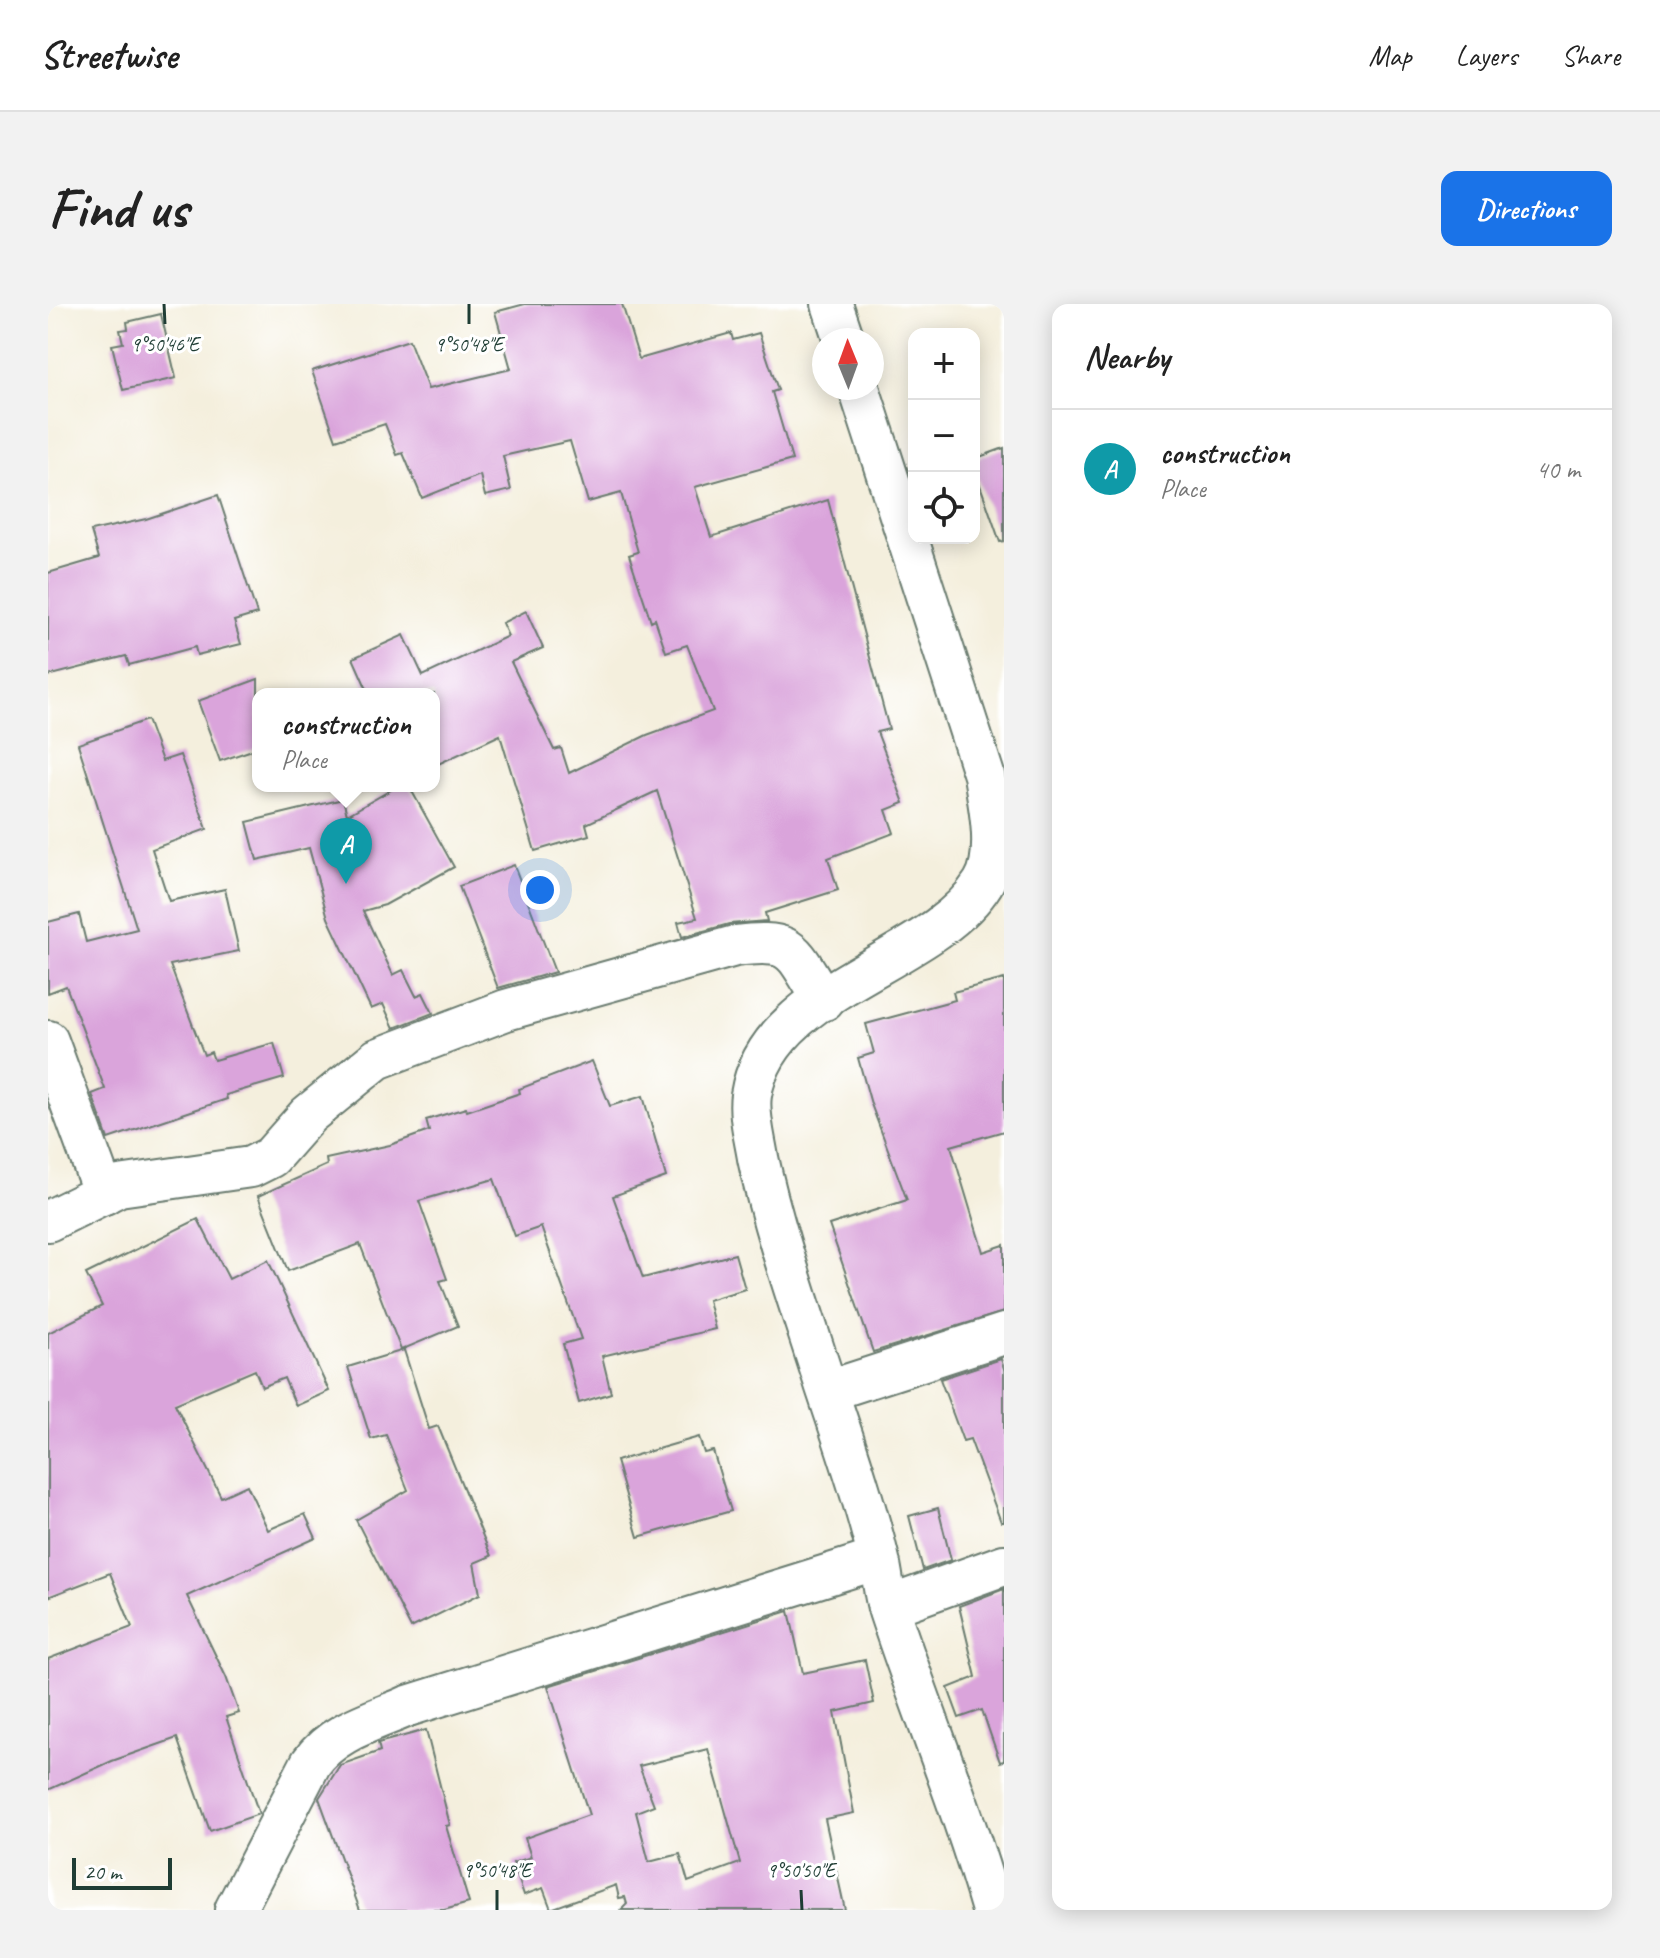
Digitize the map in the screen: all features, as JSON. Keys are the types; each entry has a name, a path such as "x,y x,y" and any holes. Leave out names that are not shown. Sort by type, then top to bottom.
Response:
{"street":[{"path":"832,304 840,328"},
{"path":"863,400 984,775 993,834 994,880 948,920 783,1028 760,1067 750,1096 754,1138 772,1223 828,1391 878,1559 888,1607 979,1861 992,1910"},
{"path":"48,1221 119,1186 251,1167 271,1157 308,1115 377,1059 506,1010 735,946 771,941 787,946 824,1000"},
{"path":"48,1041 104,1194"},
{"path":"828,1391 1004,1334"},
{"path":"235,1910 311,1763 322,1747 336,1738 408,1706 878,1559"},
{"path":"888,1607 1004,1565"}],"building":[{"path":"525,304 622,304 639,359 731,333 733,340 759,333 778,390 772,392 792,460 695,487 711,537 828,500 889,729 877,732 904,803 886,810 894,833 828,858 838,890 765,913 767,921 729,924 682,937 678,922 697,918 657,791 586,824 589,835 535,851 500,735 440,763 440,688 366,688 353,658 404,635 423,676 508,636 502,623 526,611 543,648 511,662 554,750 561,748 569,773 647,735 713,711 687,645 666,652 655,619 651,621 629,555 638,552 621,493 588,502 570,441 503,456 511,490 485,496 480,475 422,498 403,453 397,455 385,424 336,440 312,371 409,340 428,389 511,369 495,312"},
{"path":"161,314 176,378 123,390 112,345 123,343 120,330 128,329 127,322"},
{"path":"1004,448 1004,541 1000,542 980,485 980,457"},
{"path":"218,495 257,614 234,621 241,644 197,655 195,647 129,665 126,656 48,676 48,573 99,558 91,531 146,519"},
{"path":"258,679 258,688 252,688 252,750 220,761 198,701"},
{"path":"147,720 162,761 180,755 207,829 152,849 169,901 225,889 239,951 170,965 204,1055 211,1052 214,1060 274,1043 284,1078 226,1095 227,1099 108,1139 92,1094 105,1089 66,986 48,993 48,922 79,914 86,942 137,929 78,744"},
{"path":"387,792 412,792 454,867 385,905 363,911 393,975 403,970 416,996 423,993 433,1013 394,1028 383,1004 371,1009 328,918 309,848 257,860 247,822 343,799 347,815"},
{"path":"514,865 555,972 498,988 459,886"},
{"path":"1004,979 1004,1131 951,1146 983,1252 1004,1245 1004,1312 873,1352 829,1225 907,1200 871,1104 858,1058 874,1053 866,1024 955,1000 953,992"},
{"path":"592,1061 610,1106 643,1096 666,1177 613,1196 643,1278 735,1254 745,1289 708,1300 715,1329 602,1356 611,1393 579,1403 563,1344 581,1339 541,1227 515,1236 494,1179 419,1201 447,1279 440,1281 458,1326 401,1350 360,1244 288,1271 258,1196 327,1165 326,1159 390,1145 429,1131 426,1120 466,1108 467,1111 520,1093 519,1089"},
{"path":"198,1219 229,1279 268,1260 329,1391 296,1406 284,1378 262,1387 255,1370 175,1404 221,1497 247,1485 268,1530 305,1514 316,1538 187,1596 226,1677 239,1713 226,1717 259,1814 210,1831 177,1738 112,1761 48,1790 48,1659 132,1627 110,1573 48,1597 48,1333 102,1306 86,1274"},
{"path":"404,1350 429,1429 438,1426 491,1556 474,1563 480,1594 411,1628 356,1520 408,1490 386,1435 371,1439 348,1367"},
{"path":"1001,1359 1004,1369 1004,1522 1001,1522 970,1439 963,1441 940,1379"},
{"path":"699,1437 704,1453 713,1451 731,1511 638,1537 616,1461"},
{"path":"938,1508 951,1560 923,1570 909,1516"},
{"path":"1004,1589 1004,1761 1000,1762 982,1710 959,1718 948,1688 976,1677 959,1606"},
{"path":"789,1611 803,1673 865,1660 874,1703 835,1712 854,1813 825,1819 845,1910 621,1910 627,1904 625,1897 619,1898 616,1885 551,1909 543,1888 524,1895 513,1863 531,1857 525,1838 589,1815 548,1686","holes":["708,1749 740,1863 688,1882 680,1854 649,1862 636,1812 654,1805 639,1766"]},
{"path":"426,1730 450,1825 446,1826 469,1903 444,1910 360,1910 319,1798 340,1765 380,1751 378,1743"}],"place":[{"name":"construction","path":"346,884"}]}
